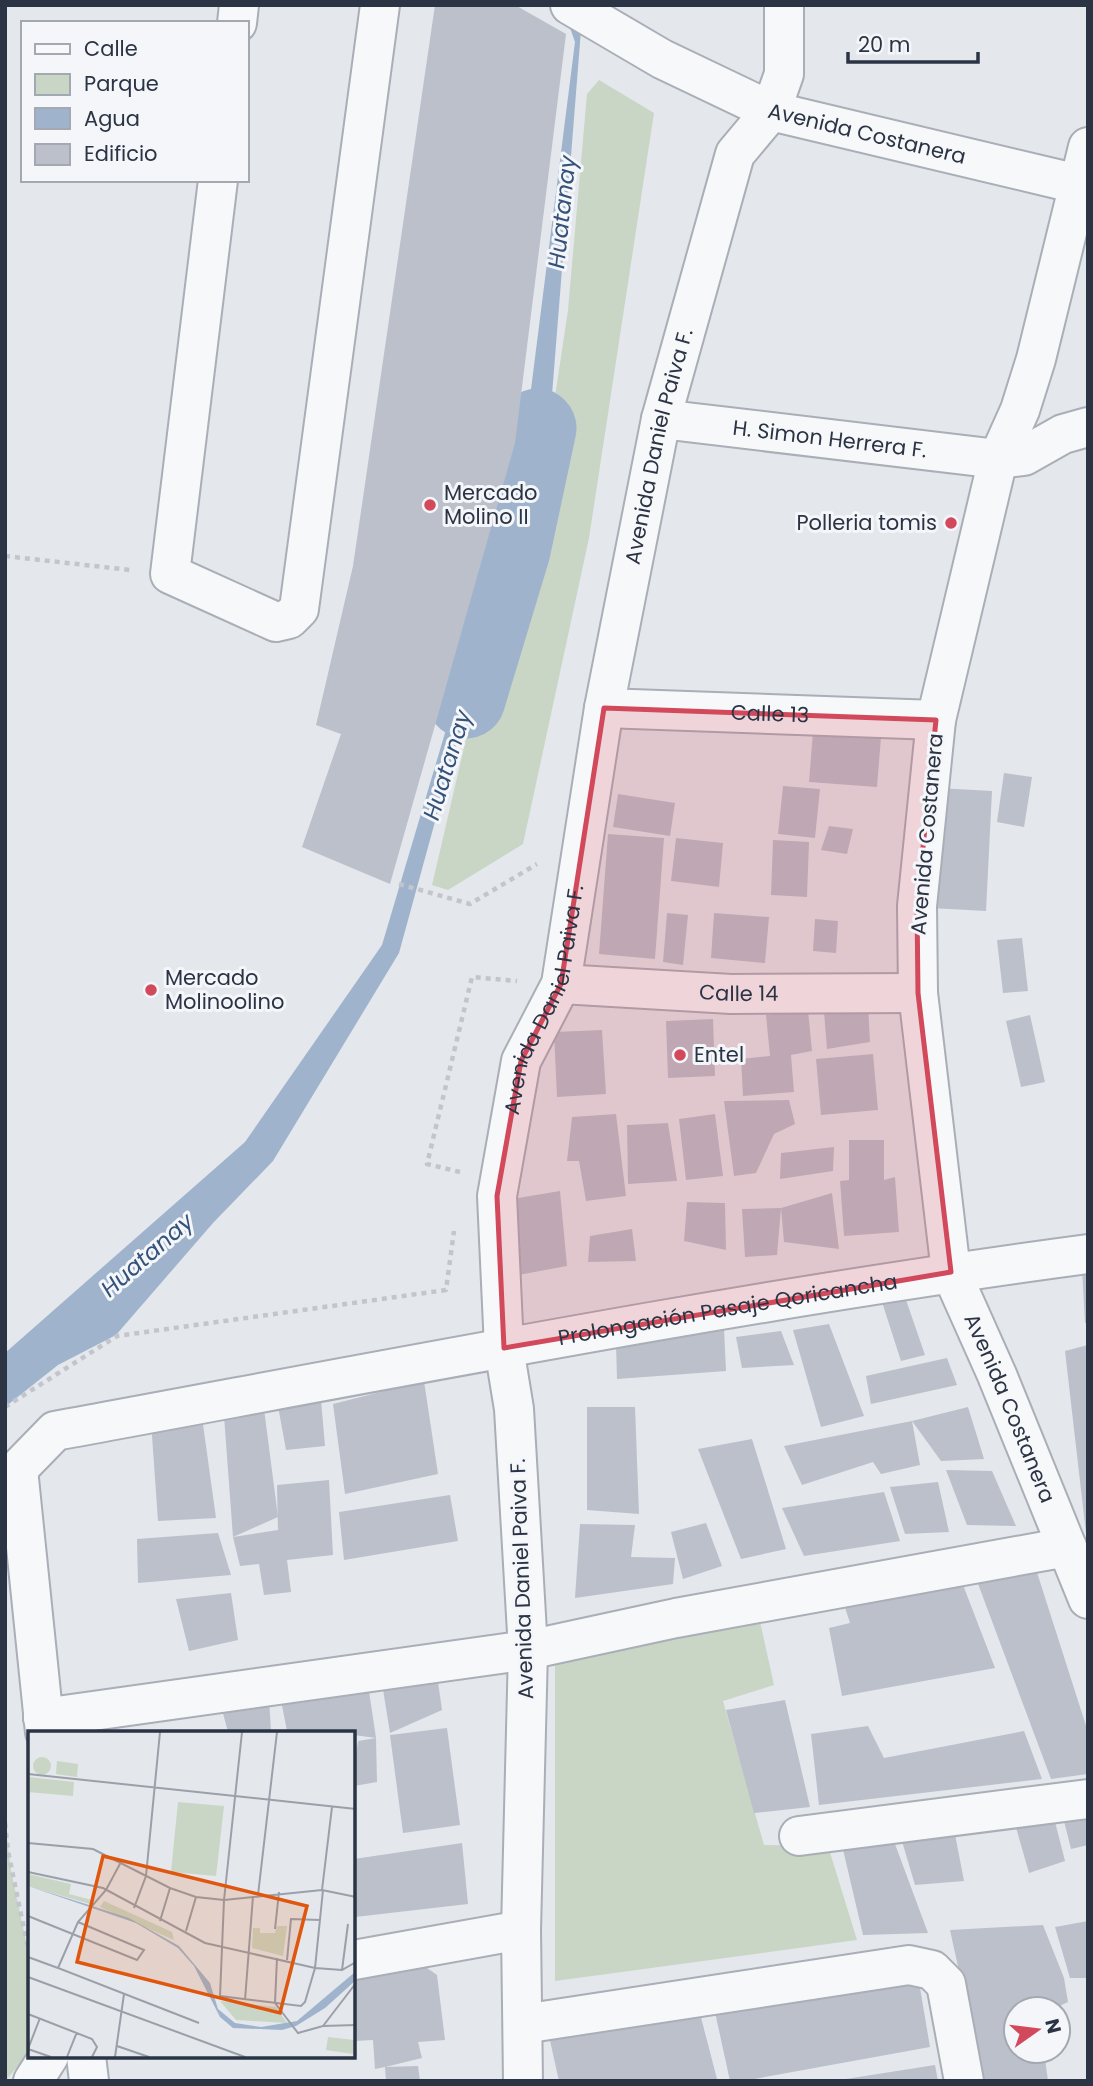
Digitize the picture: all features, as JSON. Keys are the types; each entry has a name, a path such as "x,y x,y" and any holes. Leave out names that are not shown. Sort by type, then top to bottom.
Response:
{"street":[{"path":"218,182 170,574 276,622 289,619 299,609 380,5"},
{"name":"Avenida Costanera","path":"570,5 662,59 771,111 1078,184"},
{"name":"Avenida Daniel Paiva F.","path":"523,2081 521,1930 528,1650 514,1409 504,1348 496,1196 521,1061 561,984 604,708 661,419 735,154 771,111 784,74 784,5"},
{"name":"Avenida Costanera","path":"1087,1592 951,1272 918,993 917,905 936,720 998,459 1020,410 1036,359 1088,147"},
{"name":"H. Simon Herrera F.","path":"661,419 998,459 1024,456 1063,434 1088,427"},
{"name":"Calle 13","path":"604,708 936,720"},
{"name":"Calle 14","path":"561,984 731,994 918,993"},
{"name":"Prolongación Pasaje Qoricancha","path":"44,1725 18,1469 55,1431 504,1348 951,1272 1088,1254"},
{"path":"44,1725 528,1650 676,1618 1067,1547"},
{"path":"799,1836 1088,1800"},
{"path":"355,1960 521,1930"},
{"path":"523,2024 909,1965 932,1970 946,1984 964,2081"},
{"path":"33,2081 48,2058"},
{"path":"86,2058 89,2081"}],"path":[{"path":"5,556 170,574"},
{"path":"399,884 470,904 586,835"},
{"path":"463,1173 427,1164 472,977 561,984"},
{"path":"5,1407 117,1336 446,1290 455,1225"},
{"path":"5,1823 8,1851 28,1948"}],"highlighted area":[{"path":"604,708 936,720 917,906 918,993 951,1272 504,1348 497,1196 521,1061 561,984"}],"green space":[{"path":"599,80 654,113 589,538 523,844 448,890 432,885 470,722 518,572 546,457 568,310 587,94"},
{"path":"759,1617 774,1685 723,1701 764,1845 828,1846 857,1940 555,1981 555,1659"},
{"path":"5,1822 11,1871 28,1951 28,2054 5,2081"}],"water":[{"path":"562,5 583,5 552,395 399,953 273,1161 213,1223 116,1335 58,1365 5,1407 5,1353 245,1142 382,945 519,484 575,42"}],"building":[{"name":"Mercado Molino II","path":"435,5 515,5 566,34 515,443 390,884 302,847 341,734 316,725 353,566"},
{"path":"814,719 882,725 877,787 809,782"},
{"path":"1004,773 1032,777 1024,827 997,822"},
{"path":"783,786 820,789 815,838 778,834"},
{"path":"938,788 992,791 986,911 931,908"},
{"path":"618,794 675,803 670,836 613,827"},
{"path":"829,826 853,829 847,854 821,850"},
{"path":"608,834 664,838 655,959 599,954"},
{"path":"676,838 723,843 719,887 671,881"},
{"path":"773,840 809,842 807,897 771,895"},
{"path":"667,913 688,915 683,965 663,962"},
{"path":"714,913 769,917 765,963 711,958"},
{"path":"815,919 838,921 836,953 813,951"},
{"path":"1022,938 1028,991 1003,993 997,940"},
{"path":"868,1004 870,1042 827,1049 824,1012"},
{"path":"808,1010 812,1051 791,1055 794,1092 743,1096 741,1059 770,1056 766,1015"},
{"path":"1030,1015 1045,1082 1021,1087 1006,1021"},
{"path":"713,1019 715,1076 668,1078 666,1021"},
{"path":"602,1030 606,1094 557,1097 554,1032"},
{"path":"873,1054 878,1110 821,1115 816,1059"},
{"path":"789,1100 795,1124 774,1134 756,1173 734,1176 724,1101"},
{"path":"616,1114 626,1196 586,1201 579,1161 567,1161 572,1117"},
{"path":"715,1114 723,1176 686,1180 679,1119"},
{"path":"668,1123 677,1181 628,1184 627,1125"},
{"path":"849,1140 884,1140 884,1180 895,1177 899,1232 844,1236 840,1181 849,1180"},
{"path":"834,1147 833,1171 780,1179 781,1153"},
{"path":"560,1191 567,1266 513,1276 512,1199"},
{"path":"832,1193 839,1249 784,1242 781,1208"},
{"path":"687,1202 725,1203 726,1250 684,1241"},
{"path":"781,1208 777,1255 745,1257 742,1209"},
{"path":"632,1229 636,1261 588,1262 590,1236"},
{"path":"1088,1266 1088,1323 1085,1323 1082,1267"},
{"path":"905,1297 925,1355 901,1361 882,1302"},
{"path":"829,1324 864,1416 821,1427 793,1330"},
{"path":"724,1329 726,1371 617,1379 616,1343"},
{"path":"781,1331 794,1365 742,1368 736,1337"},
{"path":"1088,1345 1088,1533 1086,1533 1065,1351"},
{"path":"947,1358 957,1385 871,1404 866,1376"},
{"path":"424,1381 438,1474 345,1494 333,1404"},
{"path":"321,1400 325,1446 286,1450 278,1406"},
{"path":"587,1407 635,1407 639,1514 587,1510"},
{"path":"968,1407 984,1459 941,1461 912,1421"},
{"path":"264,1409 278,1517 233,1537 224,1416"},
{"path":"201,1410 216,1518 158,1521 151,1421"},
{"path":"912,1421 920,1465 881,1474 873,1462 802,1485 784,1446"},
{"path":"752,1439 786,1549 741,1559 698,1449"},
{"path":"946,1470 992,1471 1016,1526 967,1525"},
{"path":"329,1480 333,1555 287,1560 291,1592 264,1595 259,1564 240,1566 233,1537 278,1530 277,1485"},
{"path":"938,1482 949,1532 905,1534 890,1487"},
{"path":"884,1492 900,1541 804,1556 782,1508"},
{"path":"450,1495 458,1541 344,1560 339,1512"},
{"path":"706,1523 722,1566 683,1579 671,1532"},
{"path":"580,1524 635,1525 631,1557 675,1558 673,1584 575,1598"},
{"path":"218,1533 231,1575 138,1583 137,1539"},
{"path":"1034,1563 1088,1732 1088,1774 1051,1779 974,1573"},
{"path":"958,1572 995,1668 842,1696 829,1628 850,1623 840,1592"},
{"path":"231,1593 238,1640 189,1651 176,1599"},
{"path":"430,1670 438,1682 442,1710 390,1733 381,1677"},
{"path":"367,1678 376,1738 355,1735 355,1731 287,1731 279,1690"},
{"path":"269,1698 271,1731 228,1731 220,1702"},
{"path":"785,1700 810,1807 754,1813 726,1710"},
{"path":"868,1726 884,1758 1024,1731 1042,1779 819,1805 811,1734"},
{"path":"447,1728 460,1825 403,1833 390,1735"},
{"path":"376,1738 377,1782 355,1786 358,1741"},
{"path":"1052,1810 1065,1861 1029,1873 1013,1817"},
{"path":"1088,1812 1088,1845 1071,1849 1062,1813"},
{"path":"953,1824 964,1881 915,1885 899,1831"},
{"path":"892,1836 928,1933 863,1935 841,1841"},
{"path":"462,1843 468,1904 355,1917 355,1859"},
{"path":"1088,1921 1088,1978 1070,1978 1055,1927"},
{"path":"1043,1925 1064,1978 1067,1995 1002,1995 1002,2065 1046,2065 1048,2081 983,2081 950,1930"},
{"path":"417,1961 437,1975 445,2040 418,2042 422,2058 375,2069 373,2040 355,2041 355,1975"},
{"path":"917,1970 930,2047 743,2081 730,2081 713,2003"},
{"path":"697,2002 717,2079 559,2081 547,2027"},
{"path":"935,2065 938,2081 846,2081 846,2079"},
{"path":"418,2066 420,2081 386,2081 385,2067"}],"waterway":[{"name":"Huatanay","path":"466,699 511,550 537,428"}],"place":[{"name":"Mercado Molino II","path":"430,505"},
{"name":"Polleria tomis","path":"951,523"},
{"name":"Mercado Molinoolino","path":"151,990"},
{"name":"Entel","path":"680,1055"}]}
